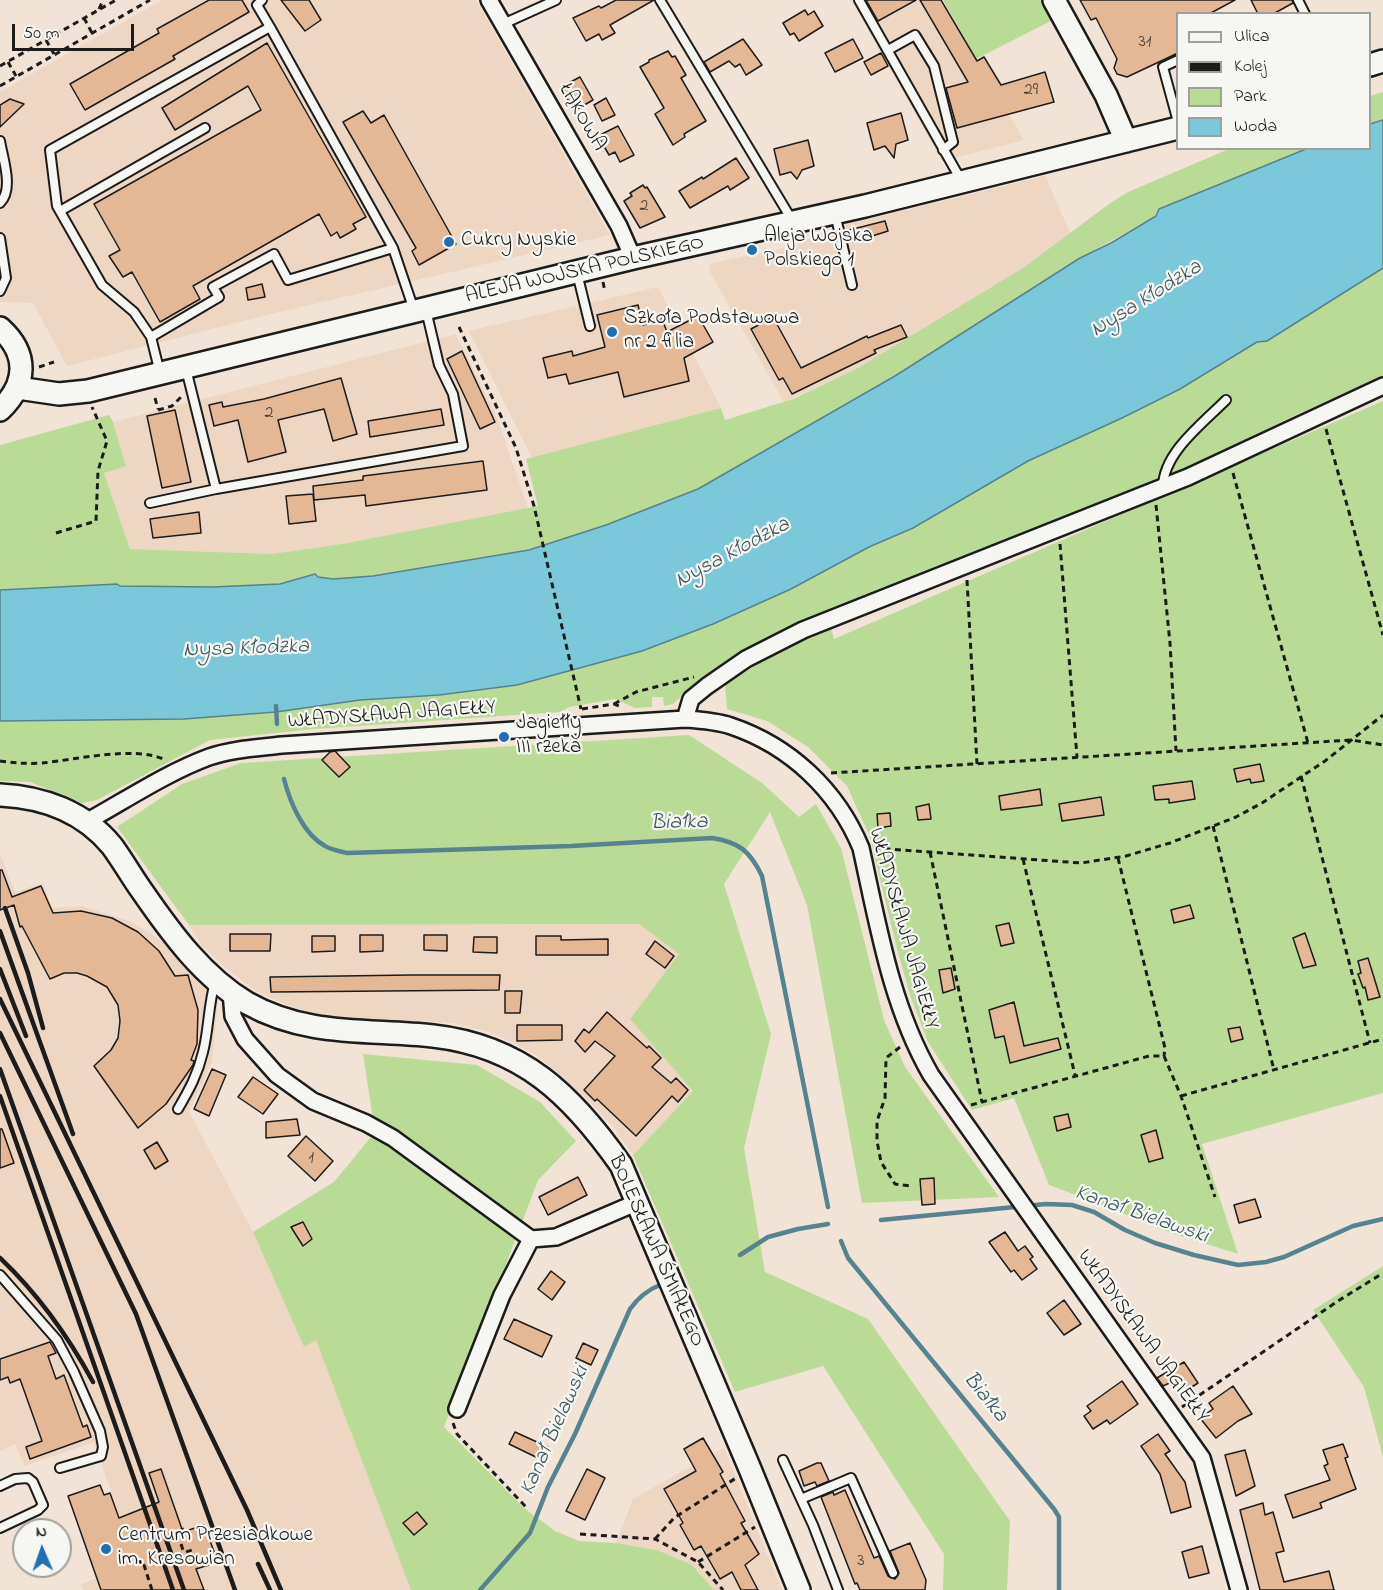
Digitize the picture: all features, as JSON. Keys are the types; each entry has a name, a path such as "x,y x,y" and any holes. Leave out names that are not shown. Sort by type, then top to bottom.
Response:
{"street":[{"name":"ŁĄKOWA","path":"489,0 619,226 633,258"},
{"path":"1054,0 1106,95 1126,141"},
{"name":"ALEJA WOJSKA POLSKIEGO","path":"18,388 59,394 88,391 633,258 834,213 1176,128"},
{"path":"0,328 16,348 21,361 18,388 0,410"},
{"path":"685,718 691,699 707,686 746,659 803,630 1159,488 1383,386"},
{"name":"WŁADYSŁAWA JAGIEŁŁY","path":"86,822 208,758 237,750 282,745 685,718 729,725 775,746 823,786 844,815 861,848 897,1001 911,1039 931,1075 1016,1198 1196,1448 1207,1471 1239,1590"},
{"name":"BOLESŁAWA ŚMIAŁEGO","path":"0,795 45,801 75,814 86,822 111,846 198,963 248,1004 304,1026 365,1033 433,1036 482,1047 508,1057 534,1071 563,1093 591,1124 621,1165 799,1590"},
{"path":"224,986 233,1016 245,1039 277,1075 313,1101 366,1123 393,1138 531,1239 556,1237 638,1203"},
{"path":"457,1409 502,1295 531,1239"}],"lane":[{"path":"150,503 216,489 463,446 453,394 393,248 257,5 262,0"},
{"path":"503,24 556,0"},
{"path":"660,0 793,222"},
{"path":"859,0 962,181"},
{"path":"160,374 151,337 134,312 102,285 57,206 50,150 270,27"},
{"path":"888,50 915,35 934,66 953,142 943,150"},
{"path":"1176,61 1163,67 1176,115"},
{"path":"60,211 205,128"},
{"path":"0,141 6,194 0,203"},
{"path":"834,213 852,285"},
{"path":"0,238 6,278 0,291"},
{"path":"151,337 219,297 213,287 274,254 288,280 393,248"},
{"path":"577,272 590,327"},
{"path":"186,368 216,489"},
{"path":"1159,488 1163,475 1177,450 1226,400"},
{"path":"178,1109 194,1082 204,1051 209,1004 224,986"},
{"path":"0,1275 57,1340 100,1431 104,1447 101,1456 60,1468"},
{"path":"783,1460 837,1590"},
{"path":"0,1486 15,1479 28,1478 33,1482 43,1505 38,1510 0,1528"},
{"path":"801,1499 851,1478 893,1573"}],"path":[{"path":"98,10 103,0"},
{"path":"0,66 116,0"},
{"path":"0,86 150,0"},
{"path":"84,18 92,33"},
{"path":"46,40 55,54"},
{"path":"8,62 16,77"},
{"path":"459,327 516,448 534,506 581,709"},
{"path":"156,398 158,410 172,406 178,401 181,392"},
{"path":"56,533 96,521 98,471 107,441 93,413"},
{"path":"1322,413 1383,635"},
{"path":"1229,458 1308,743"},
{"path":"1159,488 1176,751"},
{"path":"1059,528 1077,757"},
{"path":"966,565 977,764"},
{"path":"614,704 636,692 693,677 707,686"},
{"path":"861,848 893,848 1081,863 1118,858 1170,843 1262,803 1383,715"},
{"path":"812,775 1351,740 1383,745"},
{"path":"0,760 39,764 141,753 158,756 182,770"},
{"path":"1301,776 1370,1043"},
{"path":"1213,826 1274,1070"},
{"path":"930,852 982,1102"},
{"path":"1118,858 1165,1048 1164,1056 1181,1096 1215,1197"},
{"path":"1023,860 1075,1075"},
{"path":"911,1039 886,1058 885,1098 877,1121 877,1141 881,1162 895,1184 911,1186"},
{"path":"1181,1096 1383,1040"},
{"path":"955,1110 1075,1075 1149,1056 1164,1056"},
{"path":"1171,1414 1383,1273"},
{"path":"457,1409 452,1422 457,1434 526,1507"},
{"path":"655,1539 674,1518 750,1469"},
{"path":"698,1562 770,1518"},
{"path":"169,1535 184,1529"},
{"path":"176,1532 184,1553"},
{"path":"580,1534 655,1539 698,1562 723,1590"},
{"path":"176,1555 192,1550"},
{"path":"141,1558 152,1590"},
{"path":"144,1565 158,1560"}],"shaded area":[{"path":"162,0 476,0 610,235 275,313 67,366 33,303 0,302 0,92"},
{"path":"851,0 941,0 1024,140 942,161"},
{"path":"1045,176 1070,233 1023,268 910,338 858,368 784,402 711,274 709,264 784,248 849,224"},
{"path":"658,287 721,408 532,458 469,331"},
{"path":"456,334 498,420 528,508 342,544 271,554 130,549 104,472 126,466 113,422"},
{"path":"0,853 15,892 43,883 52,908 81,906 130,921 156,937 181,959 218,1000 212,1062 189,1112 253,1232 304,1347 316,1339 411,1590 83,1590 81,1584 98,1578 117,1519 120,1517 94,1442 25,1466 15,1444 0,1451"},
{"path":"639,924 680,954 630,1019 693,1091 633,1155 615,1129 581,1093 536,1055 512,1042 486,1031 454,1023 359,1022 329,1018 284,1004 256,991 228,970 201,945 189,925"},
{"path":"724,1448 782,1590 714,1590 692,1565 657,1550 616,1543 633,1499"}],"green space":[{"path":"943,0 1040,0 1051,21 976,59"},
{"path":"1383,92 1383,120 1371,124 1371,96"},
{"path":"1227,150 1304,150 1156,216 1080,258 895,376 698,489 606,525 529,550 373,576 333,579 317,577 315,574 280,584 213,587 120,586 117,584 0,590 0,445 109,415 126,466 104,473 130,549 271,554 342,544 538,506 526,459 721,408 725,420 793,399 858,368 1023,268 1128,192"},
{"path":"1383,268 1383,376 1174,474 787,630 702,677 673,704 664,706 663,697 652,697 652,707 635,708 615,699 569,707 560,712 314,729 210,740 97,800 82,803 30,782 0,781 0,721 184,719 276,712 360,700 439,695 517,685 642,651 713,624 791,589 869,547 913,528 1028,461 1180,389 1257,342 1267,341"},
{"path":"1383,401 1383,1093 1202,1144 1238,1254 1166,1231 1049,1185 1014,1098 972,1110 928,1042 910,995 870,837 847,786 808,747 767,721 727,709 725,684 799,640 831,628 834,639"},
{"path":"689,735 762,783 799,817 816,804 841,848 884,1020 905,1067 999,1197 862,1203 807,905 770,812 724,884 771,1034 744,1148 765,1272 868,1319 1010,1521 1007,1590 943,1590 944,1554 823,1366 735,1392 633,1155 693,1091 630,1019 679,954 639,924 189,925 117,827 182,784 241,763"},
{"path":"363,1054 477,1065 540,1102 576,1141 538,1180 444,1427 524,1508 555,1531 579,1541 616,1543 657,1550 692,1565 714,1590 411,1590 316,1340 304,1347 253,1232 334,1182 375,1132"},
{"path":"1383,1266 1383,1457 1364,1387 1313,1310"}],"water":[{"name":"Nysa Kłodzka","path":"1383,120 1383,268 1267,341 1257,342 1180,389 1028,461 913,528 869,547 791,589 713,624 642,651 517,685 439,695 360,700 276,712 184,719 0,721 0,590 117,584 120,586 213,587 280,584 315,574 318,577 333,579 373,576 529,550 606,525 698,489 895,376 1080,258 1111,243 1156,216 1159,209 1304,150 1371,150 1371,124"}],"building":[{"path":"209,0 242,0 249,12 173,56 175,59 85,110 70,84 159,33 157,29"},
{"path":"281,0 309,0 321,20 305,31"},
{"path":"616,0 654,0 610,25 615,33 602,40 599,34 586,41 573,18"},
{"path":"866,0 916,0 878,21"},
{"path":"920,0 941,0 977,61 984,57 1001,85 1045,72 1054,102 957,128 946,88 968,82"},
{"path":"1080,0 1235,0 1213,12 1176,12 1176,54 1127,77 1117,74 1114,68 1117,59 1096,18 1091,20"},
{"path":"1251,0 1292,0 1293,3 1277,12 1257,12"},
{"path":"805,10 808,15 814,11 823,26 799,41 794,33 790,35 783,23"},
{"path":"743,39 762,65 746,75 740,64 735,67 729,61 710,72 704,62"},
{"path":"853,39 863,58 835,72 825,53"},
{"path":"267,43 366,217 353,224 356,229 340,238 337,232 331,236 319,214 193,286 200,299 160,322 132,272 123,277 109,256 120,250 94,204 261,110 248,86 175,130 162,108"},
{"path":"668,51 672,57 675,56 686,75 681,78 706,121 684,134 685,137 673,145 655,114 664,108 640,67"},
{"path":"881,53 888,66 871,75 864,62"},
{"path":"580,77 593,100 574,111 561,87"},
{"path":"606,98 615,115 602,121 594,105"},
{"path":"10,99 24,104 0,127 0,105"},
{"path":"363,111 371,123 384,115 456,244 419,265 412,251 416,248 343,122"},
{"path":"901,113 908,140 896,144 894,158 885,146 874,150 867,123"},
{"path":"618,126 634,155 620,162 615,152 609,155 598,136"},
{"path":"808,140 814,166 802,170 797,179 791,172 780,175 774,149"},
{"path":"736,158 749,178 730,190 728,186 690,208 679,191"},
{"path":"643,185 647,187 665,217 640,228 624,201 632,196 630,193"},
{"path":"885,221 888,231 853,242 849,230"},
{"path":"262,284 265,297 248,300 246,288"},
{"path":"638,305 643,325 662,319 667,332 698,316 713,342 684,358 689,381 624,397 618,372 569,384 566,374 548,378 543,358 572,351 573,356 605,347 597,315"},
{"path":"773,317 801,368 867,336 868,338 901,325 907,337 874,350 876,353 792,394 783,378 779,380 751,329"},
{"path":"462,351 495,422 480,429 447,359"},
{"path":"341,378 357,434 333,441 324,409 278,420 286,452 248,462 238,420 214,426 209,405 222,402 223,407 264,399"},
{"path":"441,409 444,425 370,437 368,421"},
{"path":"175,410 191,482 162,488 147,416"},
{"path":"483,461 487,490 366,506 365,495 314,500 313,486 363,480 363,476"},
{"path":"313,494 316,521 289,524 286,496"},
{"path":"199,512 201,533 153,538 150,519"},
{"path":"335,751 350,767 339,777 322,760 330,752"},
{"path":"1260,764 1264,781 1251,783 1250,779 1237,782 1234,769"},
{"path":"1192,781 1195,799 1169,803 1169,799 1155,800 1153,786"},
{"path":"1040,789 1042,805 1001,810 999,796"},
{"path":"1101,797 1104,815 1062,821 1059,804"},
{"path":"929,804 931,819 918,820 916,807"},
{"path":"890,813 891,826 878,828 877,814"},
{"path":"0,870 2,870 12,897 41,886 53,913 81,911 112,918 138,932 159,951 175,976 188,975 198,1010 197,1044 191,1060 194,1061 193,1065 166,1104 138,1128 94,1066 111,1050 118,1038 120,1021 118,1005 107,987 87,976 64,973 50,979 22,926 20,927 14,905 0,910"},
{"path":"1190,905 1194,918 1174,923 1171,910"},
{"path":"1009,923 1014,943 1001,946 996,926"},
{"path":"1305,933 1316,965 1303,968 1293,938"},
{"path":"230,934 271,934 270,951 230,951"},
{"path":"360,935 383,935 383,951 360,952"},
{"path":"424,935 447,935 447,951 424,950"},
{"path":"312,936 335,936 335,951 312,952"},
{"path":"536,936 561,936 561,940 608,939 608,955 536,955"},
{"path":"474,937 497,937 497,953 473,952"},
{"path":"655,941 674,956 665,968 646,954"},
{"path":"1368,958 1380,997 1368,1000 1365,987 1363,988 1358,974 1361,973 1358,961"},
{"path":"951,968 955,989 943,993 939,970"},
{"path":"500,975 499,990 271,992 270,977"},
{"path":"505,991 522,991 520,1013 505,1013"},
{"path":"1014,1002 1024,1046 1058,1038 1061,1049 1010,1063 1004,1036 995,1038 989,1010"},
{"path":"607,1012 661,1058 652,1067 671,1083 676,1078 688,1090 678,1102 672,1096 636,1136 597,1099 595,1101 584,1090 615,1056 595,1041 585,1052 575,1041 584,1029 589,1033"},
{"path":"517,1025 562,1025 562,1040 517,1041"},
{"path":"1240,1027 1243,1039 1231,1042 1228,1029"},
{"path":"212,1069 226,1075 209,1116 194,1109"},
{"path":"253,1077 278,1094 263,1114 238,1097"},
{"path":"1068,1114 1071,1127 1057,1131 1054,1117"},
{"path":"297,1119 300,1135 266,1138 266,1122"},
{"path":"0,1129 2,1129 14,1163 0,1168"},
{"path":"1156,1130 1163,1158 1149,1162 1141,1135"},
{"path":"306,1136 333,1161 315,1181 288,1156"},
{"path":"157,1142 168,1161 155,1169 144,1150"},
{"path":"578,1177 587,1195 548,1215 539,1197"},
{"path":"934,1178 935,1204 922,1205 920,1179"},
{"path":"1255,1199 1261,1217 1239,1223 1234,1205"},
{"path":"303,1222 312,1239 303,1246 291,1227"},
{"path":"1005,1232 1018,1251 1025,1246 1033,1257 1030,1259 1037,1269 1022,1280 1014,1270 1011,1272 989,1242"},
{"path":"551,1271 565,1282 552,1300 538,1289"},
{"path":"1064,1300 1081,1324 1064,1335 1047,1313"},
{"path":"514,1319 552,1336 542,1357 504,1339"},
{"path":"50,1342 56,1353 48,1356 56,1379 64,1375 83,1427 87,1425 91,1437 30,1459 26,1447 42,1441 20,1379 10,1383 8,1377 0,1380 0,1359"},
{"path":"583,1343 598,1350 591,1365 576,1358"},
{"path":"1184,1362 1198,1383 1184,1392 1176,1380 1163,1386 1157,1378"},
{"path":"1122,1381 1138,1404 1110,1424 1107,1420 1093,1429 1084,1416 1091,1411 1087,1406"},
{"path":"1233,1386 1252,1414 1238,1421 1216,1438 1200,1418 1213,1409 1209,1403"},
{"path":"515,1432 548,1447 542,1460 509,1444"},
{"path":"1158,1434 1170,1451 1165,1454 1185,1482 1191,1507 1171,1513 1160,1474 1141,1446"},
{"path":"703,1438 723,1472 720,1474 745,1521 741,1523 759,1554 745,1565 758,1590 741,1590 732,1572 720,1579 701,1546 694,1550 680,1525 683,1523 664,1489 696,1471 684,1449"},
{"path":"1343,1444 1348,1457 1345,1458 1356,1489 1320,1503 1322,1508 1293,1518 1285,1495 1330,1480 1324,1466 1328,1464 1323,1450"},
{"path":"1245,1450 1255,1486 1236,1496 1225,1455"},
{"path":"821,1463 829,1481 817,1486 815,1482 804,1486 799,1471"},
{"path":"161,1469 183,1532 204,1525 218,1562 196,1569 204,1590 101,1590 68,1496 100,1485 104,1495 110,1493 119,1518 159,1502 149,1473"},
{"path":"587,1469 605,1478 585,1520 566,1511"},
{"path":"845,1490 874,1558 879,1556 888,1576 895,1579 899,1573 890,1551 910,1543 926,1580 925,1590 860,1590 857,1583 855,1584 821,1497"},
{"path":"1263,1503 1265,1515 1273,1512 1284,1551 1276,1553 1284,1582 1329,1571 1334,1590 1260,1590 1240,1510"},
{"path":"417,1512 427,1524 414,1535 403,1523"},
{"path":"1202,1546 1209,1573 1189,1578 1182,1552"}],"waterway":[{"name":"Białka","path":"276,706 277,724"},
{"name":"Białka","path":"284,779 294,807 310,834 327,847 347,853 571,846 712,838 730,842 743,849 753,860 762,876 828,1207"},
{"name":"Kanał Bielawski","path":"881,1220 1046,1204 1072,1205 1094,1212 1125,1230 1155,1243 1238,1265 1266,1262 1284,1257 1353,1226 1383,1219"},
{"name":"Kanał Bielawski","path":"740,1255 768,1237 828,1224"},
{"name":"Białka","path":"841,1241 848,1258 1059,1517 1059,1590"},
{"name":"Kanał Bielawski","path":"480,1590 530,1533 548,1487 575,1434 630,1309 643,1295 660,1285"}],"railway":[{"path":"5,908 28,973 43,1028"},
{"path":"0,931 73,1134"},
{"path":"0,969 26,1036"},
{"path":"0,999 247,1510 281,1590"},
{"path":"0,1033 136,1314 235,1590"},
{"path":"0,1069 184,1590"},
{"path":"0,1096 173,1590"},
{"path":"0,1258 51,1316 93,1382"},
{"path":"258,1564 270,1590"}],"place":[{"name":"Cukry Nyskie","path":"449,242"},
{"name":"Aleja Wojska Polskiego 1","path":"752,250"},
{"name":"Szkoła Podstawowa nr 2 filia","path":"612,332"},
{"name":"Jagiełły III rzeka","path":"504,737"},
{"name":"Centrum Przesiadkowe im. Kresowian","path":"106,1549"}]}
